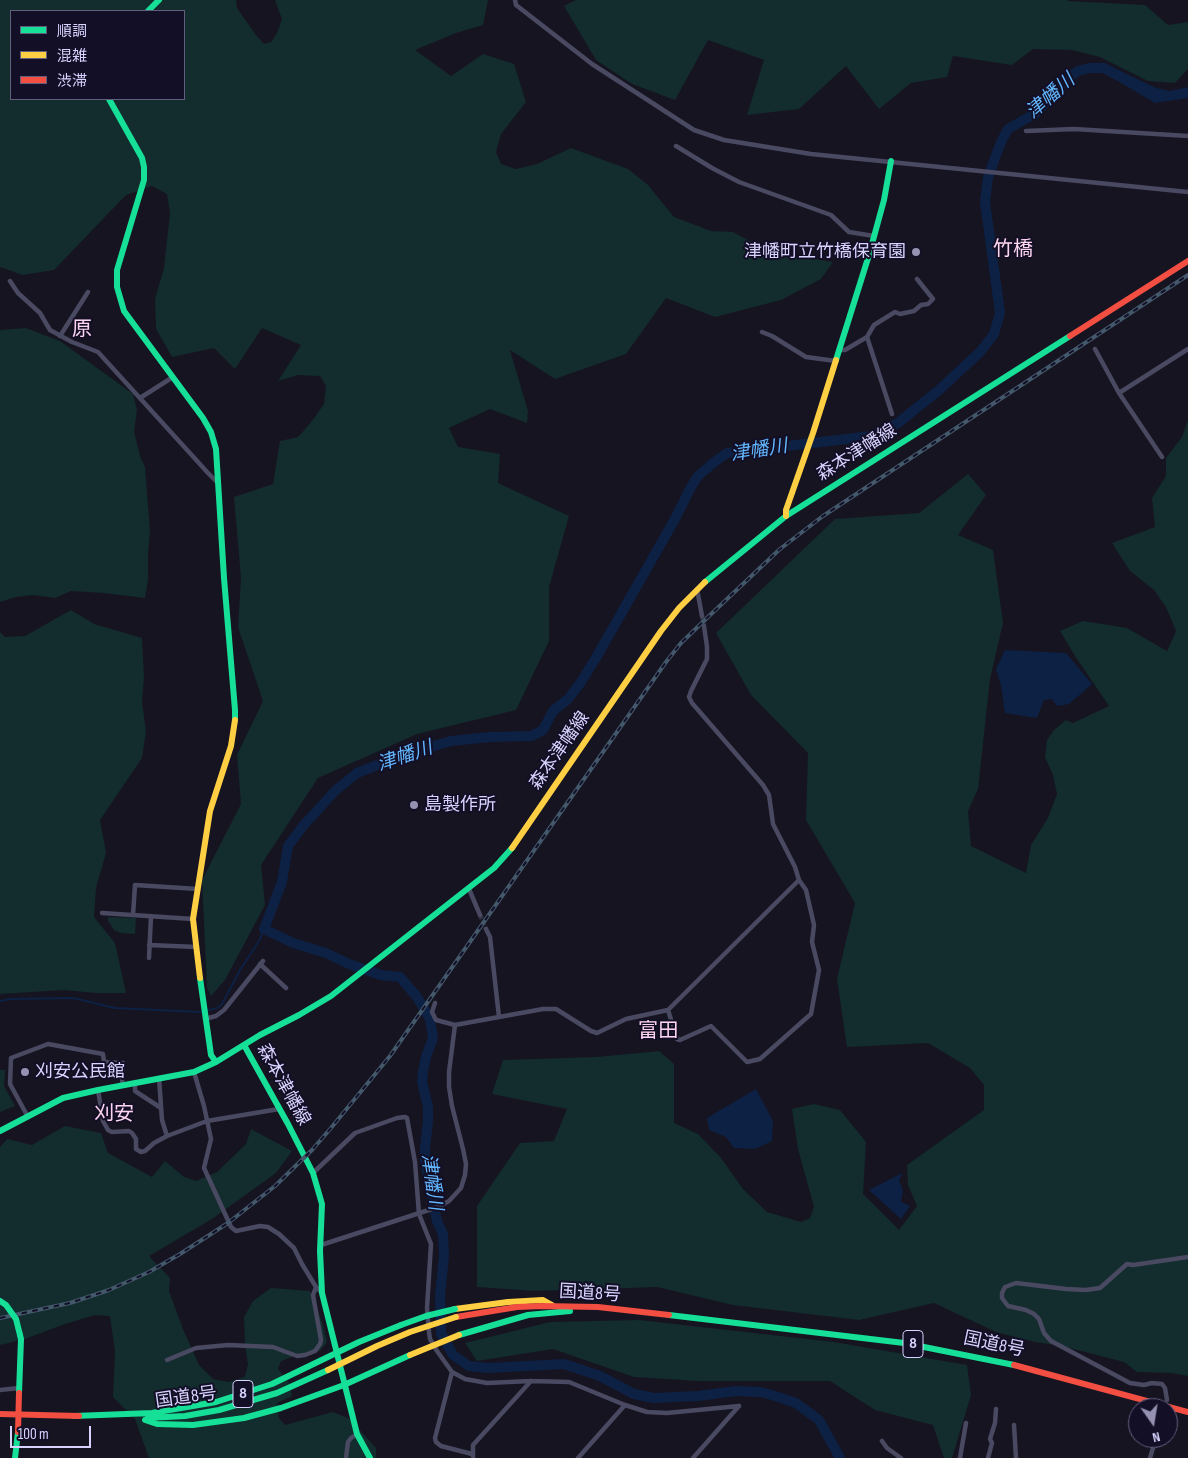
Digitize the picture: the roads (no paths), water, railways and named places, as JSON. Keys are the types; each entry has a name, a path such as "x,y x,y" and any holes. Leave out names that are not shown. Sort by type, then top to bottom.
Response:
{"main road":[{"path":"149,10 159,0"},
{"path":"109,100 142,158 144,168 144,180 117,270 117,287 124,311 193,404 210,432 216,449 220,484 224,578 235,710 234,730 231,746 210,811 194,919 204,1014 211,1055 216,1062"},
{"path":"786,516 786,510 813,433 874,236 884,200 891,161"},
{"name":"森本津幡線","path":"370,1458 357,1434 322,1293 322,1204 313,1173 280,1109 244,1046 260,1034 332,996 494,868 511,849 661,631 697,589 786,516 1188,261"},
{"path":"0,1131 63,1098 135,1082 194,1072 244,1046"},
{"name":"8","path":"74,1416 152,1413 216,1402 272,1384 358,1342 401,1325 426,1316 456,1309 508,1302 543,1300 555,1306"},
{"path":"0,1301 6,1305 16,1319 22,1339 15,1458"},
{"name":"国道8号","path":"0,1414 141,1419 185,1416 219,1410 277,1393 377,1346 410,1332 456,1317 509,1308 555,1306 598,1307 904,1343 1025,1366 1188,1412"},
{"name":"8","path":"344,1385 459,1335 528,1315 579,1310 632,1311"},
{"path":"141,1419 157,1424 193,1424 244,1418 281,1408 344,1385"}],"street":[{"path":"515,0 516,5 592,64 694,130 724,140 811,154 1188,192"},
{"path":"1026,131 1074,129 1188,136"},
{"path":"676,146 739,182 831,215 849,232 874,236"},
{"path":"839,350 845,350 867,337 874,325 895,312 900,314 914,311 921,305 928,304 933,299 917,279"},
{"path":"10,281 18,293 40,313 50,330 72,342 98,352 208,474 220,484"},
{"path":"60,336 88,292"},
{"path":"762,332 772,336 806,358 833,359 836,361"},
{"path":"867,337 892,414"},
{"path":"1096,349 1119,393 1162,458"},
{"path":"1119,393 1188,349"},
{"path":"140,398 173,377"},
{"path":"697,589 702,616"},
{"path":"668,1010 677,1039 680,1040 711,1026 747,1062 760,1060 811,1014 819,970 812,942 814,925 806,890 799,880 795,867 773,824 769,795 763,785 692,703 689,697 707,659 704,626"},
{"path":"435,1003 432,1012 436,1020 455,1025 543,1009 556,1009 590,1031 597,1033 626,1019 668,1010 799,880"},
{"path":"133,915 135,885 198,889"},
{"path":"469,889 480,915"},
{"path":"102,913 194,919"},
{"path":"149,958 151,916"},
{"path":"486,929 490,937 499,1017"},
{"path":"150,945 197,948"},
{"path":"204,1014 216,1016 224,1010 261,963 286,988"},
{"path":"321,1245 438,1207 449,1201 461,1188 466,1164 449,1087 455,1025"},
{"path":"28,1117 10,1084 11,1058 48,1044 103,1054 104,1062 122,1064 122,1085"},
{"path":"194,1072 207,1121 210,1143 204,1168 230,1228 236,1231 260,1226 268,1227 279,1234 294,1248 316,1287 322,1293"},
{"path":"159,1078 162,1120 168,1136"},
{"path":"135,1082 136,1091 161,1108"},
{"path":"98,1090 103,1121 108,1130 112,1132 129,1131 132,1133 136,1139 136,1149 139,1152 145,1151 154,1143 168,1136 207,1121 280,1109"},
{"path":"313,1173 355,1133 397,1118 407,1118 415,1162 419,1214 431,1244 427,1308 430,1339 452,1372 465,1379 487,1383 570,1382 647,1412 668,1414 739,1406 693,1458"},
{"path":"1167,1398 1165,1388 1162,1384 1138,1385 1130,1383 1051,1341 1044,1333 1039,1319 1034,1314 1008,1306 1002,1298 1002,1293 1005,1287 1016,1283 1066,1289 1086,1290 1100,1288 1127,1264 1134,1265 1188,1257"},
{"path":"167,1360 196,1348 228,1345 272,1347 297,1356 315,1351 321,1340 313,1295 316,1287"},
{"path":"452,1372 435,1438 436,1442 441,1446 473,1456 472,1446 531,1381"},
{"path":"0,1390 19,1391"},
{"path":"578,1458 625,1405"},
{"path":"988,1458 992,1443 990,1439 995,1423 996,1409"},
{"path":"960,1458 966,1423"},
{"path":"1014,1425 1016,1458"},
{"path":"346,1458 348,1442 357,1434"},
{"path":"882,1442 901,1458"}],"water":[{"path":"1112,67 1156,88 1170,91 1188,87 1188,98 1155,103 1106,74"},
{"path":"1005,650 1066,653 1092,684 1069,704 1057,706 1052,699 1044,700 1037,718 1005,713 1001,685 996,669"},
{"path":"756,1089 773,1121 772,1141 755,1149 734,1148 726,1137 709,1130 707,1118"},
{"path":"902,1173 899,1181 903,1190 901,1202 910,1206 901,1219 869,1190"}],"waterway":[{"name":"津幡川","path":"840,1458 819,1420 796,1403 772,1395 760,1392 736,1391 698,1396 654,1398 634,1394 600,1376 564,1364 488,1368 469,1366 453,1355 441,1333 440,1296 444,1256 443,1234 437,1221 425,1161 428,1107 422,1082 426,1057 433,1038 430,1019 417,997 400,977 381,975 349,964 326,953 293,943 264,929 282,882 288,846 303,826 335,791 357,773 400,756 451,741 490,737 532,736 543,730 553,711 568,699 581,682 676,517 691,487 698,476 713,463 727,453 872,436 898,423 939,390 980,352 994,334 1000,313 985,202 988,177 1001,142 1008,129 1036,113 1078,71 1089,68 1104,68 1119,76"},
{"path":"0,1001 10,999 73,998 115,1008 200,1012 217,1008 222,1004 240,970 259,941 264,929"}],"tunnel":[{"path":"702,616 704,626"},
{"path":"480,915 486,929"}],"railway":[{"path":"0,1318 70,1303 109,1290 149,1272 228,1223 275,1186 312,1150 390,1056 681,643 780,549 823,516 1188,275"}],"place":[{"name":"津幡町立竹橋保育園","path":"916,252"},
{"name":"島製作所","path":"414,805"},
{"name":"刈安公民館","path":"25,1072"}],"district":[{"name":"竹橋","path":"1013,250"},
{"name":"原","path":"82,330"},
{"name":"富田","path":"658,1032"},
{"name":"刈安","path":"114,1115"}]}
